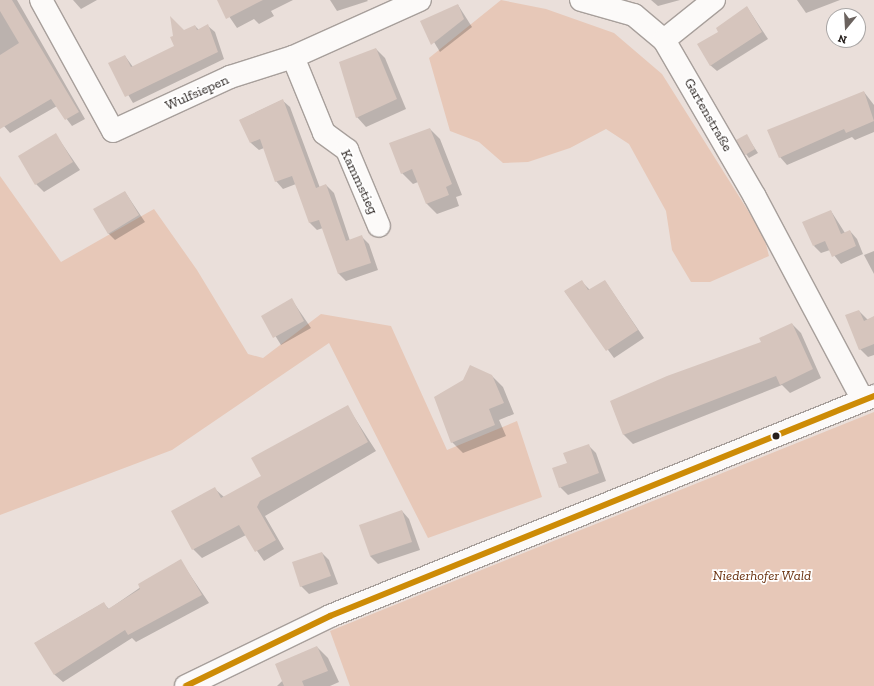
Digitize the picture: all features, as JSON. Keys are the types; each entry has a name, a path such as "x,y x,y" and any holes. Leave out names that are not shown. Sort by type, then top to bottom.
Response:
{"street":[{"name":"Wulfsiepen","path":"41,0 113,131 230,77 292,57 420,0"},
{"name":"Gartenstraße","path":"581,0 634,15 664,40 869,398"},
{"path":"664,40 714,0"},
{"name":"Kammstieg","path":"292,57 324,132 347,150 380,226"},
{"path":"186,686 330,616 869,398"}],"green space":[{"path":"501,0 546,9 614,33 662,74 764,236 769,256 710,282 691,282 672,250 666,211 629,144 606,129 570,148 528,162 503,163 479,142 450,131 429,58"},
{"path":"0,176 61,262 154,209 197,270 248,354 263,358 321,314 391,326 447,450 517,421 542,497 428,538 329,343 172,450 0,515"},
{"name":"Niederhofer Wald","path":"874,412 874,686 350,686 330,631"}],"building":[{"path":"0,0 12,0 79,112 65,120 51,99 0,129 0,55 19,43 0,11"},
{"path":"217,0 263,0 226,19"},
{"path":"458,4 464,19 431,45 420,21"},
{"path":"747,6 762,32 710,66 697,44 718,32 716,28"},
{"path":"170,16 184,30 195,25 197,30 208,24 218,52 125,97 108,63 125,55 131,67 174,46 170,37 173,36"},
{"path":"376,48 397,99 356,118 339,62"},
{"path":"864,91 874,121 846,133 844,129 779,158 767,130"},
{"path":"283,99 316,188 326,184 346,241 362,235 371,263 338,274 319,220 309,223 292,176 275,182 260,139 250,143 239,120"},
{"path":"430,128 452,184 446,187 449,195 426,204 412,169 401,174 389,143"},
{"path":"56,133 73,162 35,185 18,156"},
{"path":"747,134 755,149 745,155 736,140"},
{"path":"125,191 139,215 108,234 93,209"},
{"path":"831,210 841,234 850,230 856,246 832,257 825,241 813,246 802,222"},
{"path":"582,280 588,290 605,280 638,330 606,351 564,291"},
{"path":"292,298 304,321 273,338 261,316"},
{"path":"859,310 864,321 874,316 874,344 859,350 845,315"},
{"path":"792,323 813,369 780,385 776,376 623,435 610,401 667,376 761,342 759,338"},
{"path":"470,365 492,375 504,403 489,409 495,425 451,443 434,397 463,380"},
{"path":"348,405 368,442 260,501 257,507 276,540 255,552 239,525 192,550 171,511 215,487 221,498 261,476 251,458"},
{"path":"589,444 599,473 559,488 552,468 567,463 563,453"},
{"path":"402,510 412,542 370,556 359,525"},
{"path":"322,552 331,576 300,587 292,562"},
{"path":"181,559 202,595 128,635 125,630 54,675 34,643 104,602 108,609 140,589 138,584"},
{"path":"317,646 328,671 302,681 304,686 284,686 275,664"}],"transit line":[{"path":"186,686 330,616 874,396"}]}
